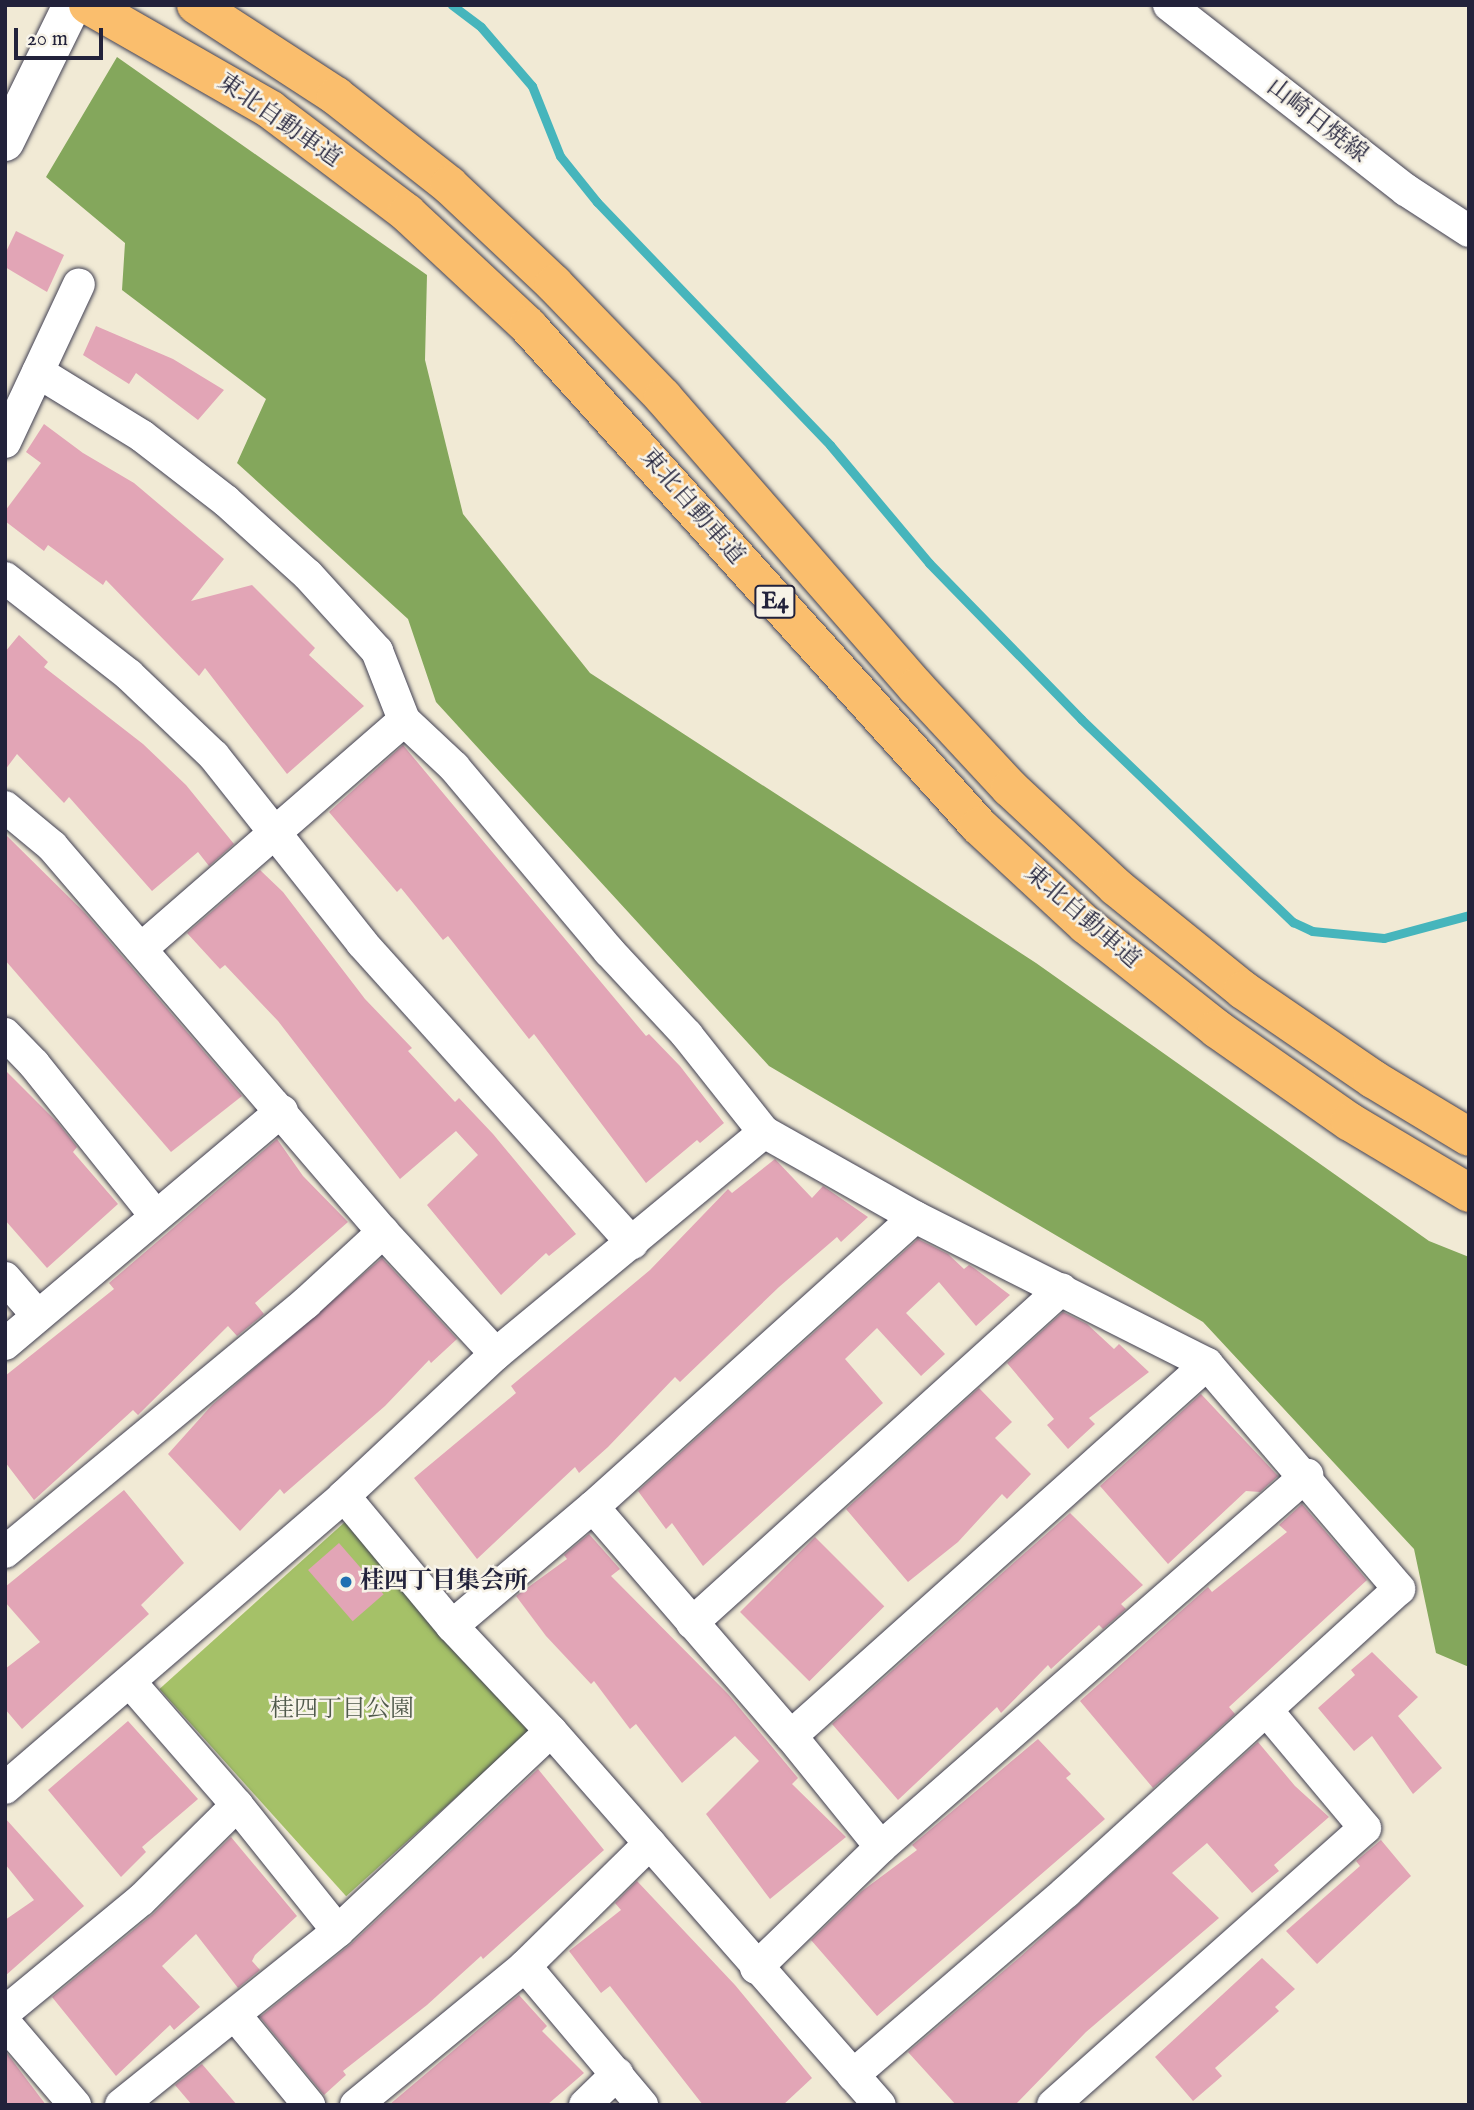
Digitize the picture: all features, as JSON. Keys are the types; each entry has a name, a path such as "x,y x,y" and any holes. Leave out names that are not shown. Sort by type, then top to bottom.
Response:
{"highway":[{"name":"東北自動車道","path":"88,5 271,110 407,213 528,326 979,826 1086,925 1217,1029 1350,1122 1469,1193"},
{"name":"東北自動車道","path":"196,5 336,96 449,185 554,284 663,397 925,697 1010,788 1116,887 1243,990 1373,1079 1469,1137"}],"street":[{"path":"5,142 72,5"},
{"name":"山崎日焼線","path":"1168,5 1406,190 1469,232"},
{"path":"5,442 79,284"},
{"path":"38,372 142,436 226,501 307,575 377,651 404,720 454,767 609,951 687,1035 764,1132 915,1217 1208,1364 1307,1475 1399,1588 1268,1713 853,2075"},
{"path":"5,578 129,675 214,756 362,943 632,1243"},
{"path":"142,948 404,720"},
{"path":"5,807 52,846 383,1232 496,1354"},
{"path":"5,1034 34,1064 155,1215"},
{"path":"5,1344 155,1215 282,1111"},
{"path":"5,1788 344,1496 496,1354 764,1132"},
{"path":"452,1626 593,1507 915,1217"},
{"path":"10,1537 306,1303 383,1232"},
{"path":"5,1278 38,1316"},
{"path":"692,1623 1061,1289"},
{"path":"791,1736 1208,1364"},
{"path":"756,1968 881,1847 1307,1475"},
{"path":"344,1496 452,1626 551,1731 756,1968 880,2105"},
{"path":"593,1507 791,1736 881,1847"},
{"path":"130,1682 237,1805 338,1931"},
{"path":"1053,2105 1365,1828 1268,1713"},
{"path":"121,2105 338,1931 551,1731"},
{"path":"5,2012 141,1900 237,1805"},
{"path":"356,2105 525,1966 650,1843"},
{"path":"525,1966 642,2105"},
{"path":"235,2015 309,2105"},
{"path":"5,2024 75,2105"},
{"path":"584,2105 617,2074"}],"green space":[{"path":"117,57 427,275 425,360 463,514 590,673 1036,963 1429,1241 1469,1257 1469,1667 1436,1653 1414,1549 1203,1322 769,1066 436,702 408,619 237,463 266,399 122,290 125,243 46,177"},
{"name":"桂四丁目公園","path":"346,1521 533,1728 346,1896 159,1689"}],"building":[{"path":"16,231 64,255 47,292 5,267 5,254"},
{"path":"96,326 173,359 224,390 198,420 136,373 129,384 83,355"},
{"path":"44,424 83,453 134,483 224,559 191,601 252,585 315,648 309,655 364,706 287,774 205,668 199,676 106,580 103,585 48,545 44,551 5,521 5,511 41,463 26,452"},
{"path":"19,635 48,662 44,667 143,744 186,785 234,844 209,866 198,852 152,891 69,797 64,803 17,754 5,770 5,652"},
{"path":"403,745 646,1036 649,1034 680,1066 724,1123 700,1143 697,1140 646,1183 534,1034 529,1039 448,936 443,940 401,888 397,892 329,812"},
{"path":"5,834 85,913 242,1096 171,1152 5,960"},
{"path":"260,870 283,892 365,999 412,1048 408,1051 455,1102 459,1098 493,1134 576,1234 549,1256 546,1253 501,1295 427,1205 478,1155 456,1131 400,1179 278,1021 225,965 220,969 187,933"},
{"path":"5,1070 58,1123 77,1147 73,1152 118,1204 47,1268 5,1220"},
{"path":"277,1139 303,1176 348,1222 255,1303 264,1314 237,1336 228,1326 138,1415 133,1410 34,1500 5,1462 5,1376 114,1289 109,1283"},
{"path":"775,1159 812,1198 823,1186 868,1217 841,1242 837,1237 779,1287 680,1382 675,1377 608,1447 579,1473 575,1467 477,1559 414,1478 516,1393 511,1386 650,1270 728,1189 732,1193"},
{"path":"918,1239 948,1254 964,1269 969,1265 974,1268 1010,1295 976,1326 939,1282 906,1313 945,1354 921,1376 877,1328 845,1359 883,1403 703,1566 672,1523 666,1529 638,1491"},
{"path":"382,1258 457,1339 431,1363 429,1360 385,1406 284,1494 280,1489 240,1531 168,1454 212,1405"},
{"path":"1063,1312 1087,1324 1114,1349 1119,1344 1149,1372 1089,1418 1095,1424 1068,1449 1047,1425 1054,1419 1007,1363"},
{"path":"979,1388 1012,1422 995,1438 1031,1474 1007,1499 1002,1494 958,1542 908,1582 846,1509"},
{"path":"1201,1394 1278,1476 1260,1492 1246,1491 1168,1564 1100,1486"},
{"path":"124,1490 184,1563 141,1605 149,1614 22,1729 5,1709 5,1669 40,1642 5,1602 5,1587"},
{"path":"1302,1504 1367,1580 1229,1707 1235,1714 1153,1788 1080,1701 1208,1587 1212,1592 1287,1532 1279,1525"},
{"path":"1070,1513 1143,1585 1121,1604 1126,1609 1103,1629 1099,1625 1051,1669 1048,1665 1001,1713 997,1707 898,1800 832,1724"},
{"path":"589,1534 620,1569 611,1576 728,1694 798,1778 792,1784 846,1837 770,1899 706,1814 759,1761 735,1736 682,1783 636,1724 630,1729 594,1681 591,1684 546,1636 516,1596 567,1559 564,1555"},
{"path":"815,1537 884,1606 809,1681 740,1612"},
{"name":"桂四丁目集会所","path":"339,1543 384,1594 353,1621 308,1570"},
{"path":"1372,1652 1418,1697 1398,1716 1442,1768 1413,1794 1372,1736 1354,1751 1318,1708 1355,1675 1351,1670"},
{"path":"128,1721 198,1799 142,1847 146,1852 121,1877 48,1790"},
{"path":"1038,1739 1071,1774 1066,1778 1105,1819 877,2016 811,1940 862,1891 917,1850 912,1845"},
{"path":"1258,1742 1295,1786 1329,1817 1274,1865 1279,1871 1252,1893 1207,1843 1172,1873 1219,1918 1086,2032 1015,2105 956,2105 908,2052 1020,1957"},
{"path":"538,1769 604,1850 483,1959 481,1956 427,2005 343,2071 346,2075 324,2095 260,2017 351,1944"},
{"path":"5,1818 84,1906 5,1976 5,1920 34,1900 5,1864"},
{"path":"231,1837 297,1916 255,1955 252,1961 260,1970 238,1988 196,1934 162,1966 200,2007 174,2030 170,2025 116,2076 52,1997 153,1914"},
{"path":"1381,1840 1411,1876 1317,1964 1286,1931 1360,1866 1356,1861"},
{"path":"637,1881 735,1985 812,2078 783,2105 703,2105 610,1986 601,1993 569,1951 621,1910 615,1903"},
{"path":"1262,1958 1295,1989 1275,2007 1279,2011 1215,2068 1222,2076 1193,2101 1155,2057"},
{"path":"519,1995 547,2026 542,2031 584,2073 547,2105 389,2105"},
{"path":"6,2052 46,2105 5,2105"},
{"path":"202,2064 237,2105 192,2105 175,2085"}],"waterway":[{"path":"452,5 481,27 532,86 560,156 597,202 830,445 929,563 1081,719 1293,922 1312,931 1384,938 1469,915"}],"place":[{"name":"桂四丁目集会所","path":"346,1582"}]}
